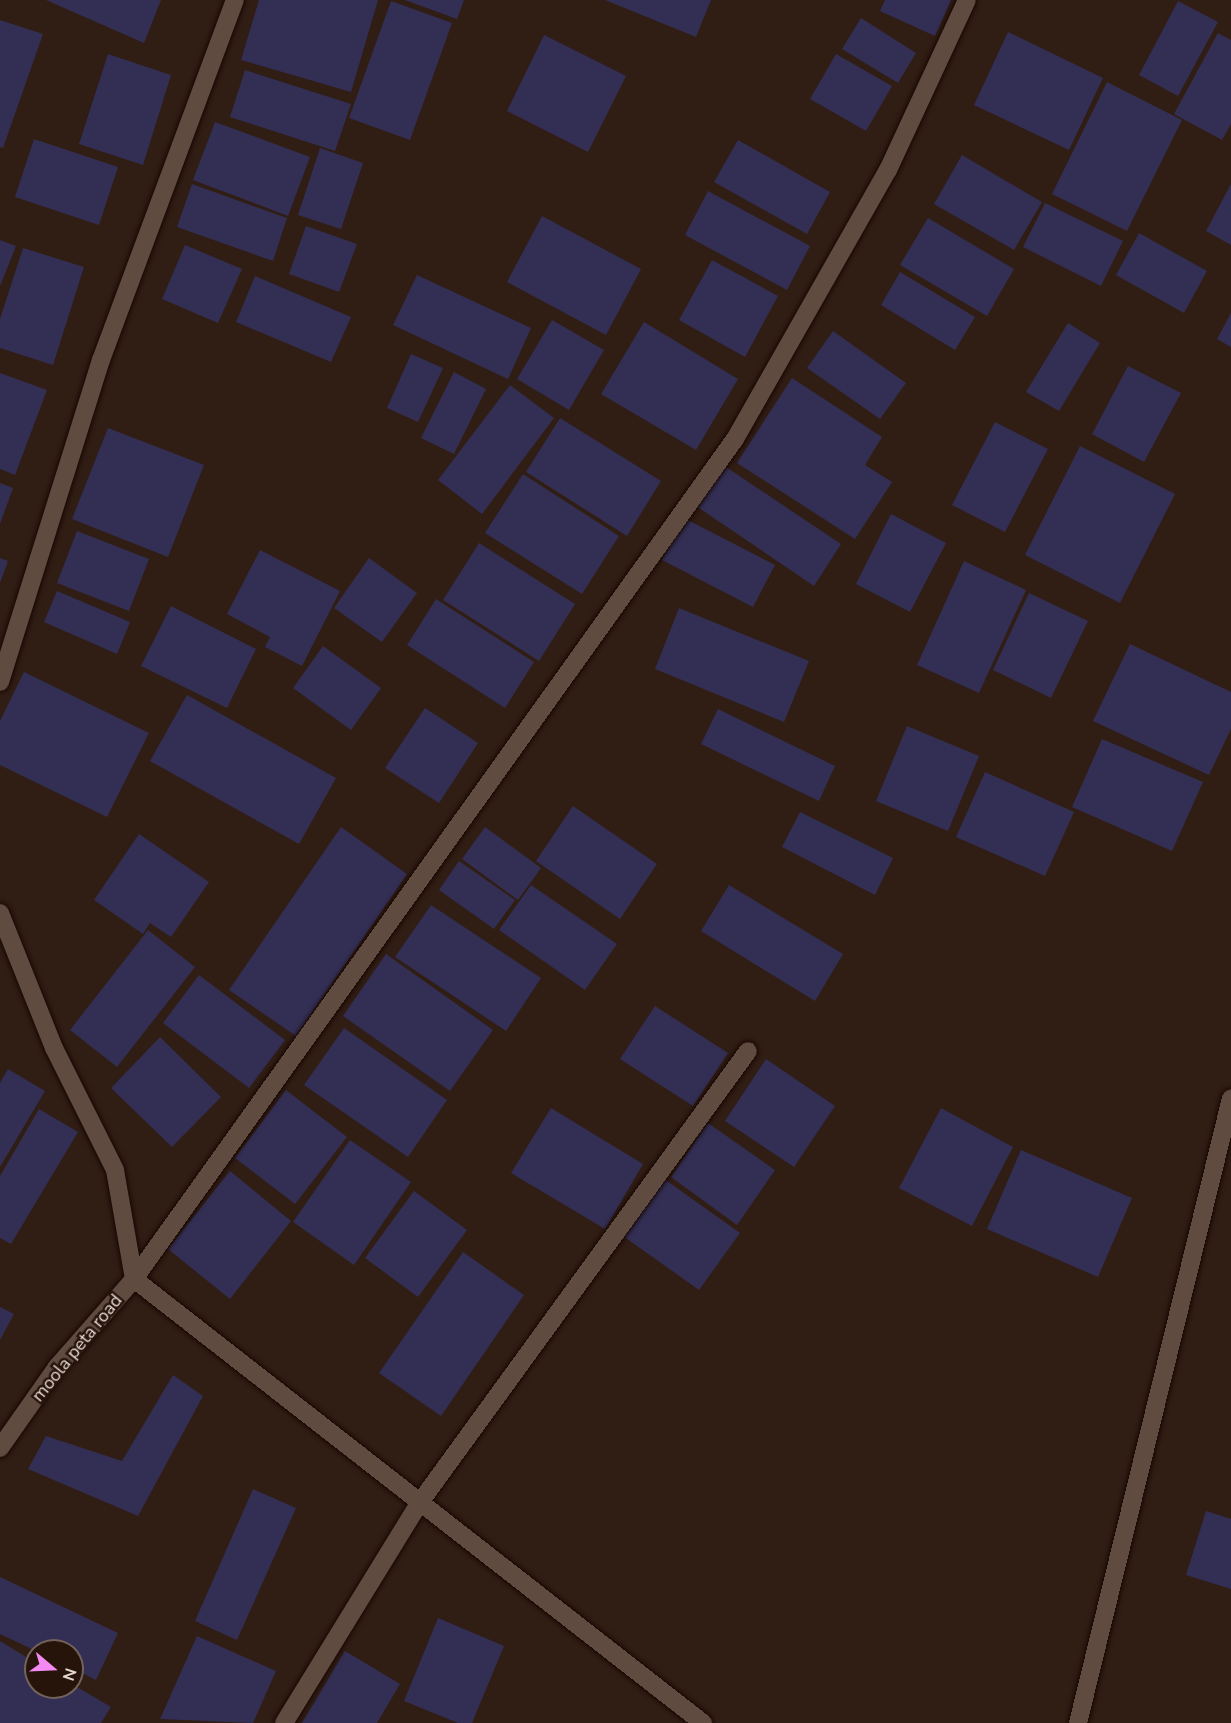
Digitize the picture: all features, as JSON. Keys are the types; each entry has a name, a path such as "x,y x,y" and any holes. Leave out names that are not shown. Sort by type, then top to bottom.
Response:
{"street":[{"path":"0,682 102,360 235,0"},
{"name":"moola peta road","path":"0,1448 57,1367 134,1279 735,439 888,170 967,0"},
{"path":"0,913 54,1048 115,1170 134,1279 418,1505 703,1723"},
{"path":"284,1723 418,1505 748,1052"},
{"path":"1078,1723 1231,1098"}],"building":[{"path":"46,0 161,0 144,43"},
{"path":"259,0 378,0 351,92 241,60"},
{"path":"405,0 464,0 457,19"},
{"path":"605,0 711,0 696,37"},
{"path":"885,0 951,0 935,36 880,11"},
{"path":"391,1 452,23 410,140 349,118"},
{"path":"1178,1 1218,22 1178,96 1139,75"},
{"path":"861,18 916,53 898,83 842,49"},
{"path":"0,20 43,34 3,148 0,147"},
{"path":"1008,32 1103,78 1069,150 974,105"},
{"path":"1218,33 1231,40 1231,124 1222,140 1174,114"},
{"path":"544,35 626,76 588,152 507,111"},
{"path":"108,54 171,75 143,165 79,144"},
{"path":"836,54 892,86 866,131 810,99"},
{"path":"245,70 351,104 335,151 230,117"},
{"path":"1107,82 1182,120 1127,231 1052,194"},
{"path":"215,122 310,157 288,216 193,180"},
{"path":"34,139 118,167 99,225 15,197"},
{"path":"738,140 830,192 807,234 714,182"},
{"path":"320,148 363,163 341,229 298,215"},
{"path":"962,155 1042,202 1014,250 934,204"},
{"path":"192,184 287,218 273,261 177,227"},
{"path":"1231,184 1231,245 1206,231"},
{"path":"708,191 810,246 787,290 685,235"},
{"path":"1045,203 1123,241 1101,286 1023,247"},
{"path":"542,216 641,269 606,335 507,282"},
{"path":"928,218 1014,269 987,316 900,265"},
{"path":"306,226 357,244 339,292 289,274"},
{"path":"1139,233 1207,271 1184,313 1116,275"},
{"path":"0,240 16,246 0,286"},
{"path":"185,245 242,269 218,323 162,299"},
{"path":"23,248 84,267 53,365 0,348 0,319"},
{"path":"712,260 778,296 745,357 679,320"},
{"path":"900,272 975,317 955,350 881,305"},
{"path":"417,275 531,328 508,379 393,325"},
{"path":"255,276 351,317 331,362 236,322"},
{"path":"1231,313 1231,347 1217,339"},
{"path":"552,320 604,350 569,410 517,379"},
{"path":"644,322 738,379 696,450 601,394"},
{"path":"1068,323 1100,343 1059,411 1026,392"},
{"path":"833,331 906,383 880,419 807,368"},
{"path":"411,354 443,368 418,422 387,408"},
{"path":"1128,366 1181,393 1144,462 1092,434"},
{"path":"454,372 486,389 454,454 421,438"},
{"path":"0,373 47,390 15,475 0,469"},
{"path":"792,378 882,437 865,465 892,482 855,539 737,463"},
{"path":"510,385 554,418 482,514 438,480"},
{"path":"560,418 661,481 627,536 526,472"},
{"path":"995,422 1048,449 1005,532 952,505"},
{"path":"108,428 204,465 168,557 72,519"},
{"path":"1080,446 1175,494 1120,603 1025,555"},
{"path":"723,465 841,544 814,586 696,506"},
{"path":"523,474 619,536 582,594 485,533"},
{"path":"0,483 13,488 0,524"},
{"path":"891,514 946,543 910,612 856,584"},
{"path":"684,518 775,565 753,607 662,560"},
{"path":"77,531 149,559 129,611 57,583"},
{"path":"479,543 575,604 539,661 443,600"},
{"path":"260,550 340,591 302,666 265,647 270,637 227,614"},
{"path":"0,558 8,561 0,583"},
{"path":"369,558 417,593 382,642 334,608"},
{"path":"964,561 1026,590 979,693 917,665"},
{"path":"57,591 130,622 117,654 44,622"},
{"path":"1029,593 1088,621 1051,698 993,670"},
{"path":"436,599 534,662 505,708 407,645"},
{"path":"171,606 256,649 227,708 141,666"},
{"path":"679,608 809,661 784,722 655,669"},
{"path":"1130,644 1231,692 1231,729 1209,775 1093,721"},
{"path":"323,646 381,688 351,730 293,688"},
{"path":"24,672 149,733 107,817 0,765 0,721"},
{"path":"187,695 336,778 299,844 150,761"},
{"path":"425,708 478,743 439,803 385,768"},
{"path":"718,709 835,766 819,801 701,744"},
{"path":"907,726 979,756 948,831 876,801"},
{"path":"1102,739 1203,782 1172,851 1072,807"},
{"path":"985,772 1074,812 1045,876 956,837"},
{"path":"573,806 657,864 620,919 536,861"},
{"path":"800,812 893,858 875,895 782,847"},
{"path":"341,827 407,874 296,1036 229,990"},
{"path":"485,827 541,868 518,900 462,859"},
{"path":"139,834 209,882 171,937 150,923 143,934 94,900"},
{"path":"459,861 515,900 494,929 439,890"},
{"path":"531,885 617,944 585,990 499,930"},
{"path":"729,885 843,954 815,1001 701,931"},
{"path":"431,905 541,978 506,1031 395,957"},
{"path":"148,930 195,967 117,1067 70,1030"},
{"path":"386,954 493,1030 450,1091 343,1016"},
{"path":"199,975 285,1040 249,1088 163,1023"},
{"path":"655,1006 728,1053 693,1106 620,1059"},
{"path":"344,1028 447,1100 408,1157 304,1085"},
{"path":"160,1037 221,1097 172,1147 111,1088"},
{"path":"766,1059 835,1106 794,1167 725,1121"},
{"path":"8,1069 45,1091 0,1167 0,1083"},
{"path":"286,1090 347,1137 295,1204 235,1158"},
{"path":"551,1108 643,1164 605,1229 511,1173"},
{"path":"941,1108 1013,1147 972,1226 899,1188"},
{"path":"39,1109 78,1132 11,1244 0,1238 0,1176"},
{"path":"708,1123 775,1170 737,1225 671,1177"},
{"path":"350,1140 411,1182 354,1265 293,1222"},
{"path":"1021,1150 1132,1198 1098,1277 987,1229"},
{"path":"230,1171 291,1221 230,1299 168,1249"},
{"path":"663,1178 740,1233 699,1290 623,1236"},
{"path":"414,1191 467,1230 418,1297 365,1258"},
{"path":"463,1252 524,1295 441,1416 379,1373"},
{"path":"0,1307 14,1314 0,1340"},
{"path":"173,1375 203,1396 138,1516 28,1469 46,1436 122,1461"},
{"path":"253,1489 296,1508 237,1640 195,1621"},
{"path":"1206,1511 1231,1519 1231,1589 1186,1575"},
{"path":"0,1577 118,1633 96,1680 84,1674 84,1639 24,1639 24,1645 0,1634"},
{"path":"438,1618 504,1646 472,1723 458,1723 404,1701"},
{"path":"197,1636 276,1671 253,1723 160,1719"},
{"path":"0,1641 24,1656 24,1699 84,1699 84,1691 111,1707 101,1723 0,1723"},
{"path":"345,1651 400,1684 377,1723 302,1723"}]}
